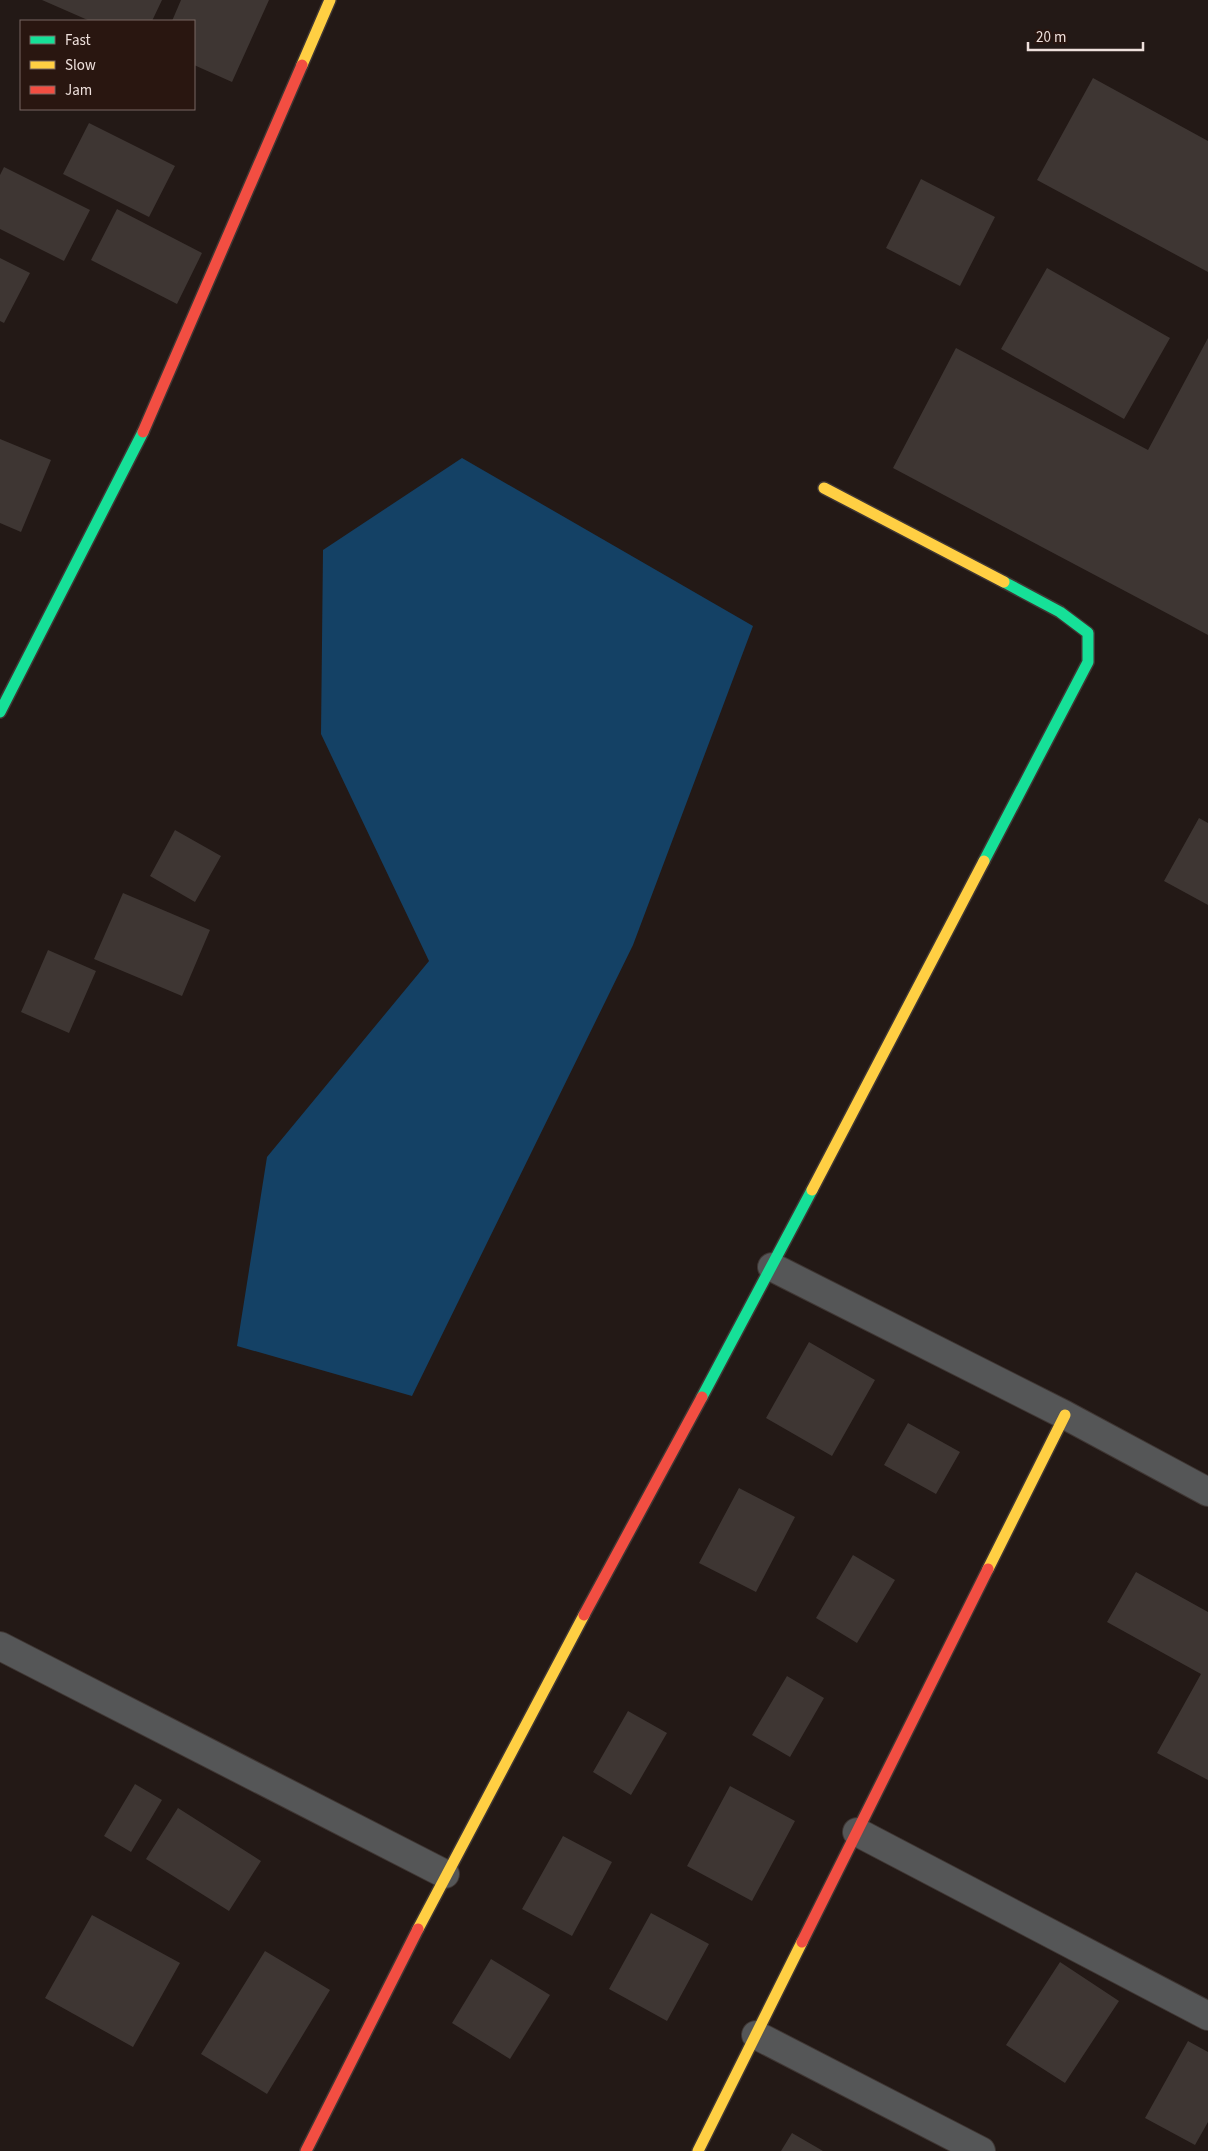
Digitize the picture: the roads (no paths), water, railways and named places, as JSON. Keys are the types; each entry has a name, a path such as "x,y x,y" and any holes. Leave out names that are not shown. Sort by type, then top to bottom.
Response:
{"street":[{"path":"0,710 151,416 330,0"},
{"path":"306,2151 445,1874 772,1267 1088,662 1088,633 1060,612 824,488"},
{"path":"772,1267 1065,1415 1208,1492"},
{"path":"698,2151 1065,1415"},
{"path":"0,1646 445,1874"},
{"path":"857,1832 1208,2016"},
{"path":"756,2035 981,2151"}],"water":[{"path":"462,458 753,626 633,945 412,1396 237,1346 267,1157 429,961 321,734 323,550"}]}
